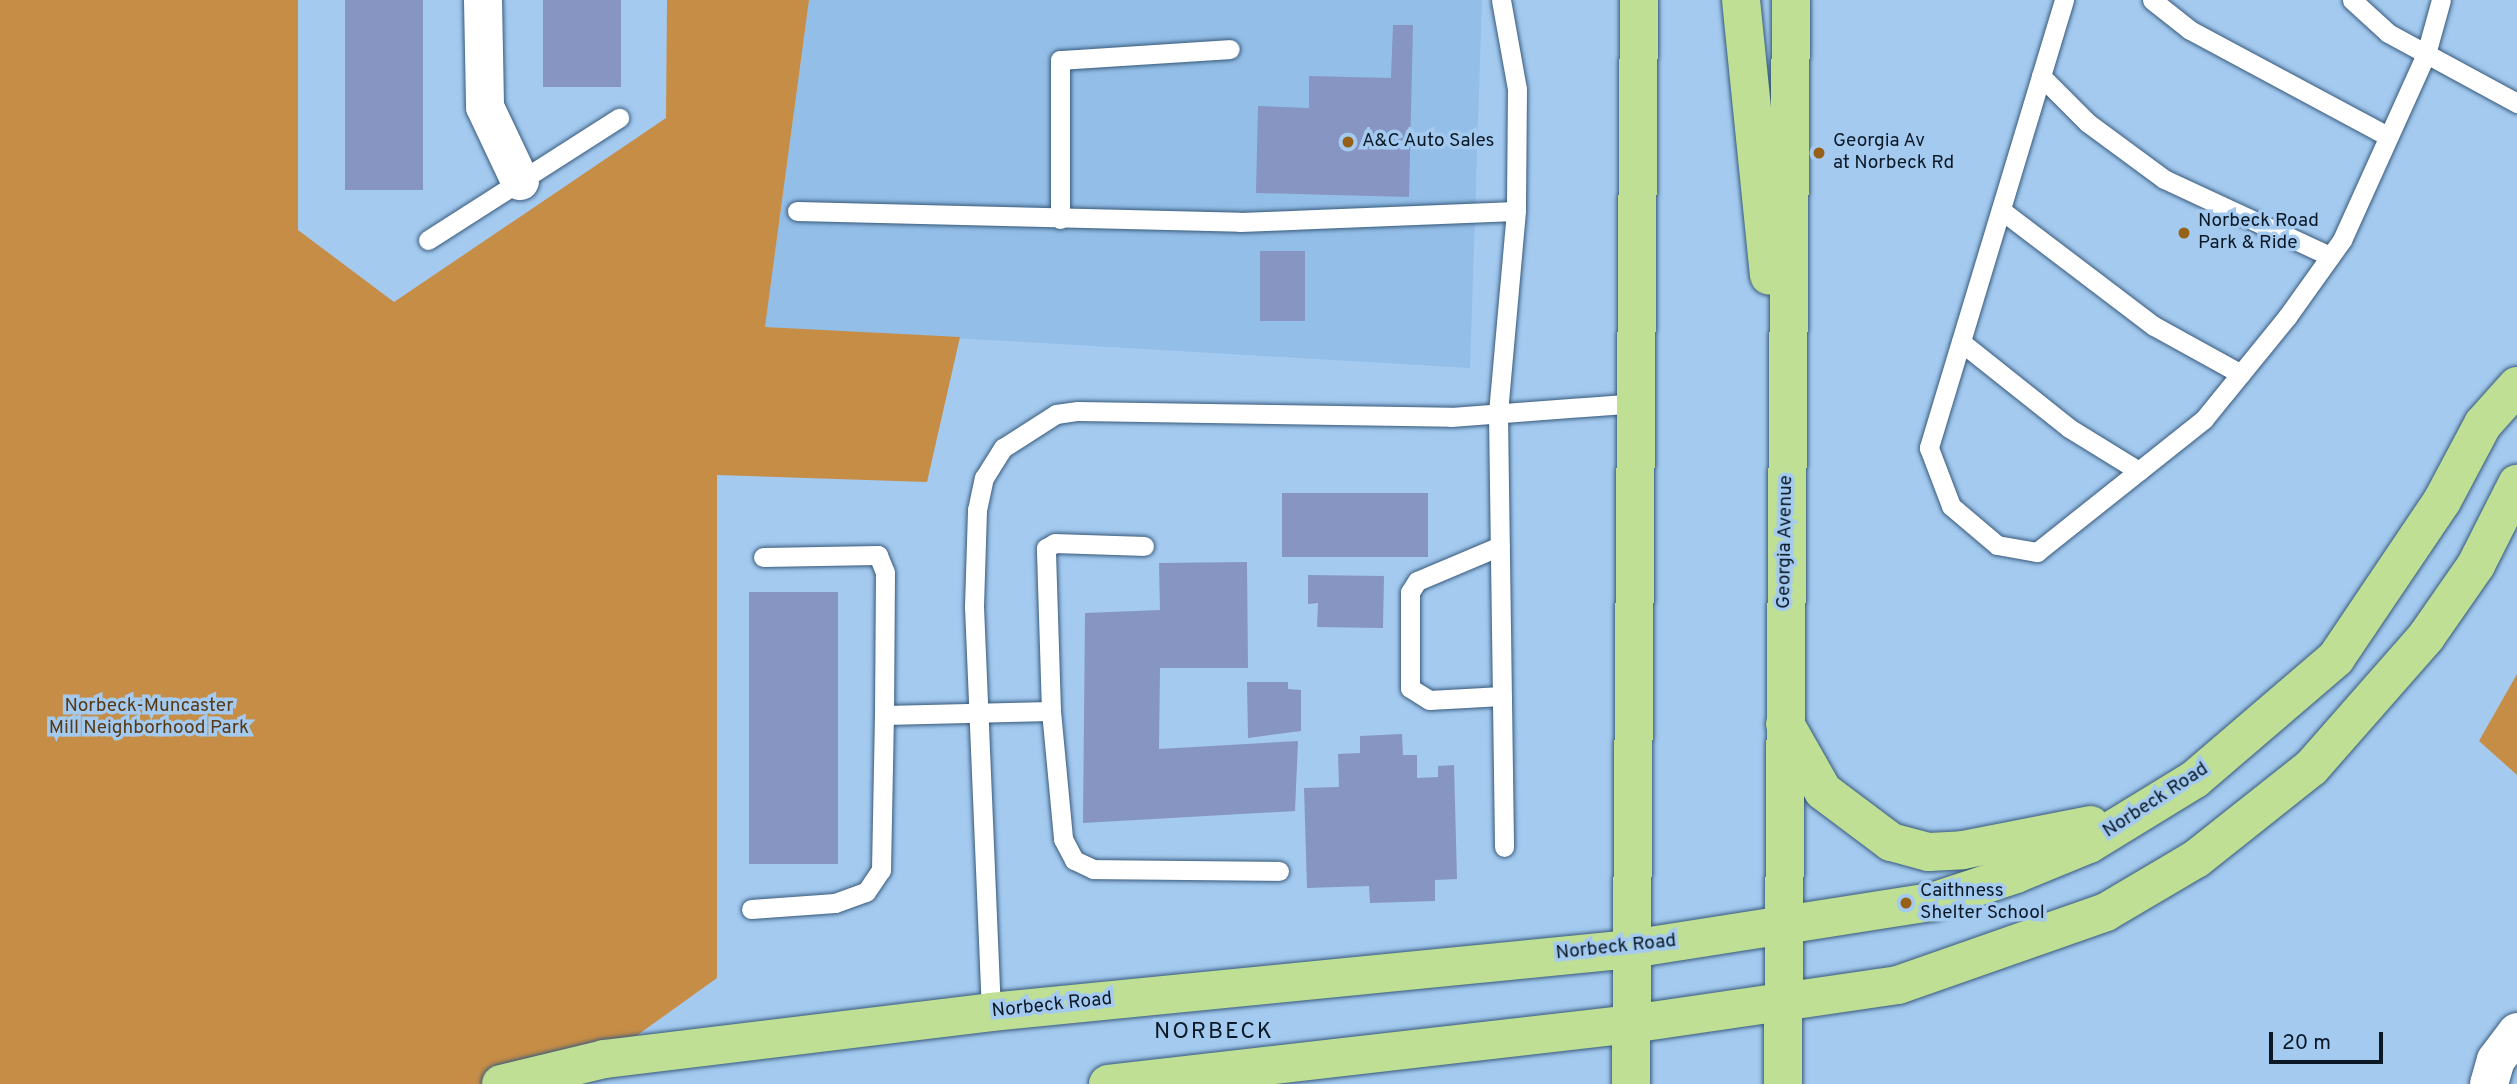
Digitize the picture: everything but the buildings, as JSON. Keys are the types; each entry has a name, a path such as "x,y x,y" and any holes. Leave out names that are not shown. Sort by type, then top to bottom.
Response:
{"main road":[{"path":"1631,1084 1639,0"},
{"path":"1741,0 1765,257 1788,370"},
{"name":"Georgia Avenue","path":"1783,1084 1781,927 1791,0"},
{"name":"Norbeck Road","path":"501,1084 604,1059 991,1012 1631,949 1932,902 2089,844 2195,779 2336,658 2442,501 2483,424 2517,386"},
{"path":"1108,1084 1631,1024 1784,1004 1898,985 2004,953 2106,912 2196,859 2311,768 2385,691 2476,565 2517,484"},
{"path":"1784,722 1823,791 1891,842 1929,852 1963,850 2134,816"}],"street":[{"path":"483,0 485,107 520,181"},
{"path":"2489,1084 2496,1060 2517,1032"}],"lane":[{"path":"1502,0 1517,89 1516,211 1499,414 1504,847"},
{"path":"2064,0 1929,448 1951,506 1997,545 2037,552 2204,419 2330,256 2426,54 2441,0"},
{"path":"2152,0 2190,30 2388,136"},
{"path":"2352,0 2388,33 2517,103"},
{"path":"1060,219 1060,60 1230,49"},
{"path":"2041,76 2088,123 2164,179 2330,256"},
{"path":"428,240 619,118"},
{"path":"2001,210 2154,326 2241,373"},
{"path":"797,211 1240,222 1516,211"},
{"path":"1961,342 2069,428 2139,471"},
{"path":"991,1012 978,711 977,510 992,460 1034,425 1078,411 1499,414 1638,403"},
{"path":"1144,546 1055,543 1046,548 1051,711 1063,839 1074,860 1093,869 1279,872"},
{"path":"1500,546 1417,581 1410,592 1410,688 1429,700 1502,696"},
{"path":"751,909 835,903 866,892 881,870 885,572 878,555 762,557"},
{"path":"884,715 1051,711"}],"shaded area":[{"path":"809,0 1482,0 1470,368 765,327"}],"green space":[{"name":"Norbeck-Muncaster Mill Neighborhood Park","path":"0,0 298,0 298,230 394,302 666,118 667,0 809,0 765,327 960,337 927,482 717,475 717,978 604,1059 501,1084 0,1084"},
{"path":"2517,674 2517,775 2479,741"}],"place":[{"name":"A&C Auto Sales","path":"1348,142"},
{"name":"Georgia Av at Norbeck Rd","path":"1819,153"},
{"name":"Norbeck Road Park & Ride","path":"2184,233"},
{"name":"Caithness Shelter School","path":"1906,903"}],"district":[{"name":"NORBECK","path":"1214,1033"}]}
